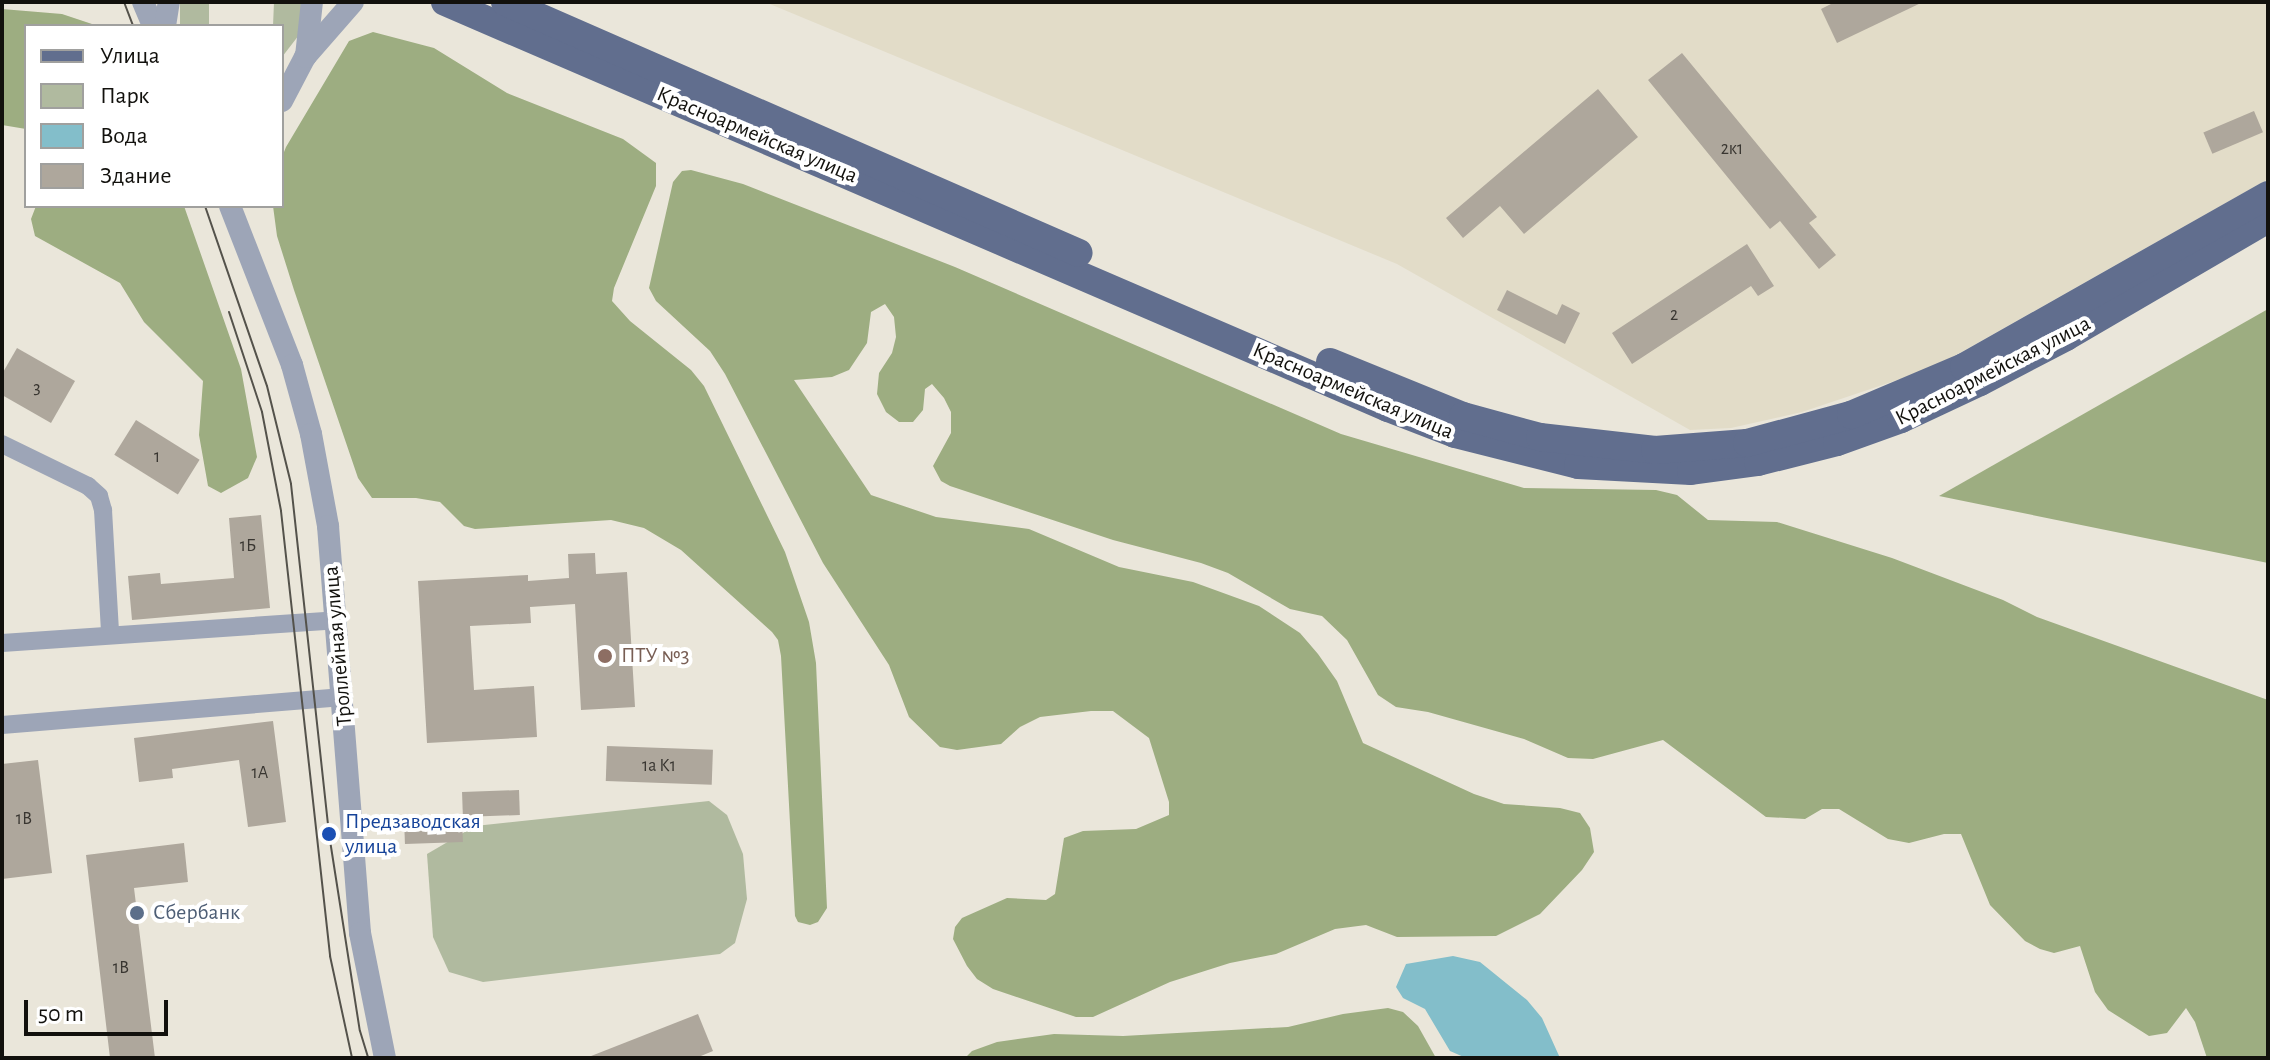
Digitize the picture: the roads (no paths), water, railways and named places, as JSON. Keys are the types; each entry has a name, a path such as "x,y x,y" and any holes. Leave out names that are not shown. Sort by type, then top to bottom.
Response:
{"main road":[{"name":"Красноармейская улица","path":"445,2 1388,408 1455,434 1578,465 1691,471 1758,462 1837,442 1901,419 1980,382 2066,337 2268,219"},
{"name":"Красноармейская улица","path":"505,2 1363,376 1463,416 1540,437 1590,444 1655,450 1732,445 1800,432 1851,415 1964,367 2268,195"}],"street":[{"path":"143,2 152,24"},
{"path":"165,24 169,2"},
{"path":"284,96 295,68 312,2"},
{"path":"295,68 353,2"},
{"name":"Троллейная улица","path":"231,208 292,365 311,434 328,526 360,933 385,1058"},
{"path":"246,244 248,208"},
{"path":"2,444 88,486 99,496 103,510 110,633"},
{"path":"2,643 110,633 336,620"},
{"path":"2,725 343,697"}],"water":[{"path":"1453,956 1480,962 1527,1000 1542,1018 1560,1058 1466,1058 1450,1051 1425,1009 1403,998 1396,987 1406,964"}],"tram line":[{"path":"124,2 132,24"},
{"path":"206,208 267,386 291,484 329,834 360,1031 368,1058"},
{"path":"229,312 262,412 281,511 330,956 352,1058"}],"place":[{"name":"ПТУ №3","path":"605,656"},
{"name":"Предзаводская улица","path":"329,834"},
{"name":"Сбербанк","path":"137,913"}]}
